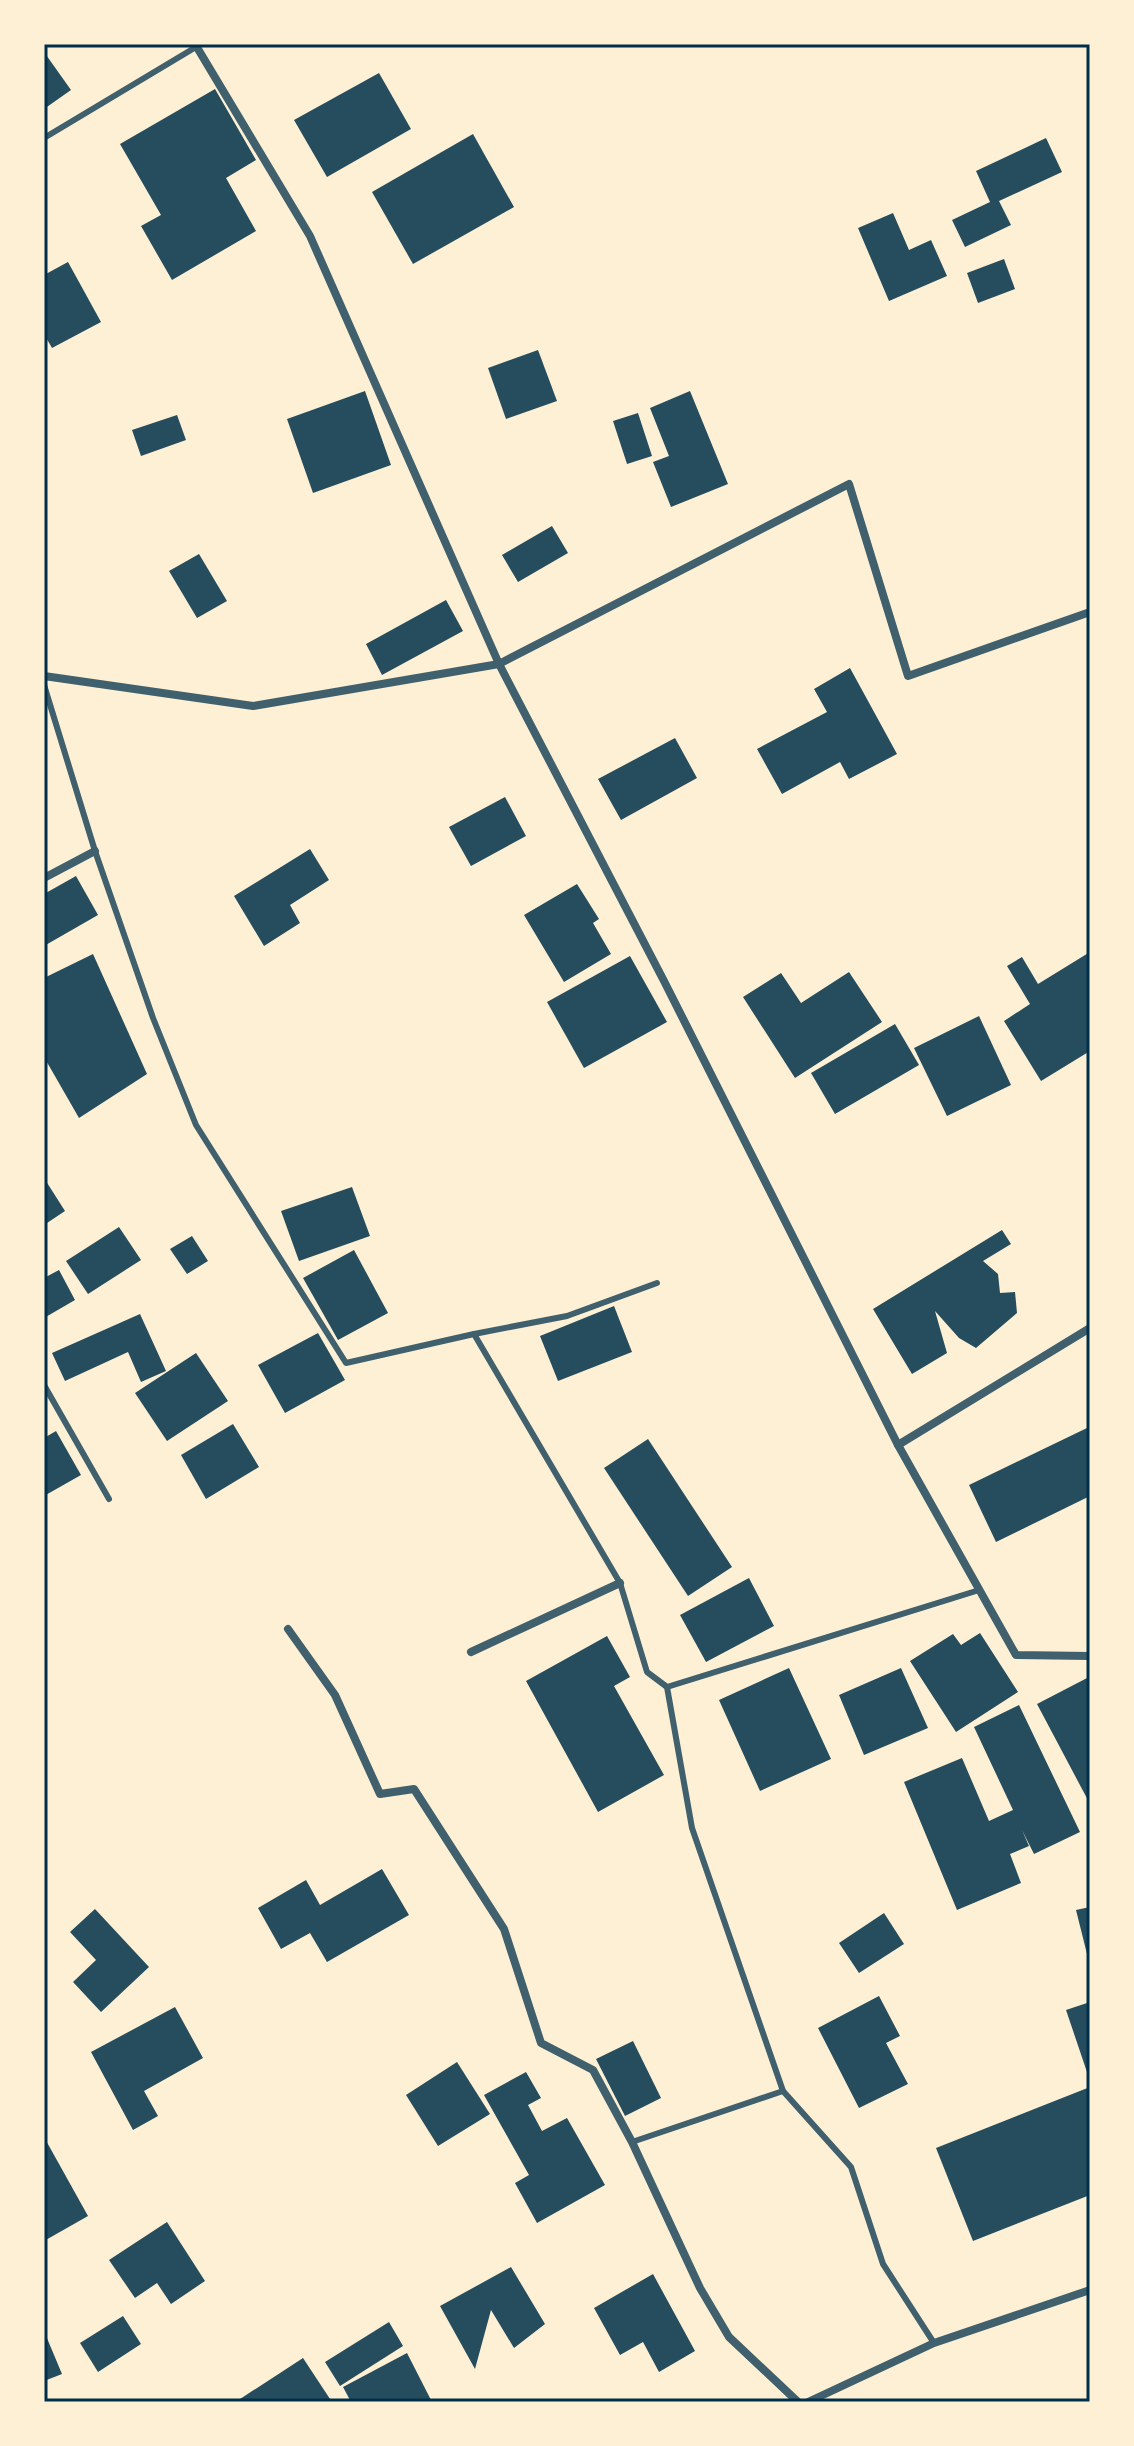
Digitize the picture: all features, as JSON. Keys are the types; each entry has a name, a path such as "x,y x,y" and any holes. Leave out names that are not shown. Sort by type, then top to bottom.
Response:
{"street":[{"path":"195,45 310,236 499,664 664,981 898,1445 976,1591 1016,1655 1090,1656"},
{"path":"44,676 253,706 499,664 849,484 908,676 1090,612"},
{"path":"44,878 95,851"},
{"path":"898,1445 1090,1328"},
{"path":"471,1652 620,1583"},
{"path":"288,1629 335,1695 380,1794 414,1789 504,1929 541,2043 593,2070 632,2142 700,2288 729,2337 798,2402"},
{"path":"808,2402 934,2343 1090,2290"}],"lane":[{"path":"44,138 195,45"},
{"path":"44,685 95,851 153,1018 196,1125 346,1363 567,1316 657,1283"},
{"path":"474,1334 620,1583 647,1672 667,1687 692,1828 783,2091 851,2167 883,2264 934,2343"},
{"path":"44,1385 109,1499"},
{"path":"667,1687 976,1591"},
{"path":"632,2142 783,2091"}],"building":[{"path":"44,52 71,90 44,109"},
{"path":"379,73 411,129 327,177 294,120"},
{"path":"215,89 256,160 226,178 256,231 172,280 141,226 161,215 120,144"},
{"path":"473,134 514,207 413,264 372,192"},
{"path":"1046,138 1062,172 999,201 1011,225 965,247 952,220 990,202 976,171"},
{"path":"893,213 909,250 931,240 947,276 889,301 858,228"},
{"path":"1004,259 1015,289 978,303 967,273"},
{"path":"68,262 101,322 52,348 44,334 44,275"},
{"path":"538,350 557,401 506,419 488,368"},
{"path":"365,391 391,465 313,493 287,419"},
{"path":"690,391 728,484 671,507 653,462 669,456 650,408"},
{"path":"638,413 652,456 627,464 613,421"},
{"path":"177,415 186,440 141,456 132,430"},
{"path":"552,526 568,553 518,582 502,555"},
{"path":"199,554 227,601 197,618 169,571"},
{"path":"446,600 463,631 382,675 366,644"},
{"path":"850,668 897,754 849,779 840,762 782,794 757,749 827,712 814,689"},
{"path":"675,738 697,778 621,820 598,779"},
{"path":"505,797 526,836 471,866 449,827"},
{"path":"310,849 329,880 290,905 300,923 264,946 234,896"},
{"path":"76,876 98,915 44,946 44,894"},
{"path":"577,884 599,919 593,923 611,954 564,982 524,915"},
{"path":"1090,952 1090,1051 1041,1081 1004,1021 1030,1004 1007,966 1022,957 1038,984"},
{"path":"93,954 147,1074 79,1118 44,1057 44,978"},
{"path":"630,956 667,1022 584,1068 547,1002"},
{"path":"849,972 882,1022 795,1078 743,997 781,973 801,1003"},
{"path":"979,1016 1011,1085 947,1116 914,1048"},
{"path":"895,1024 919,1065 835,1114 811,1073"},
{"path":"44,1178 65,1211 44,1225"},
{"path":"352,1187 370,1236 299,1261 281,1211"},
{"path":"119,1227 141,1260 88,1294 66,1261"},
{"path":"1002,1230 1011,1244 983,1261 998,1274 1000,1293 1015,1292 1017,1313 976,1348 959,1338 935,1311 947,1353 912,1374 873,1309"},
{"path":"192,1236 208,1261 187,1274 170,1249"},
{"path":"354,1250 388,1313 338,1340 303,1278"},
{"path":"59,1270 75,1300 44,1318 44,1278"},
{"path":"614,1306 632,1352 558,1381 540,1336"},
{"path":"140,1314 166,1371 141,1382 128,1352 65,1381 52,1353"},
{"path":"318,1333 345,1380 285,1413 258,1365"},
{"path":"196,1353 228,1401 167,1441 135,1393"},
{"path":"233,1424 259,1467 206,1499 181,1455"},
{"path":"1087,1428 1090,1496 996,1542 969,1485"},
{"path":"56,1431 81,1475 44,1496 44,1438"},
{"path":"648,1439 732,1567 688,1596 604,1468"},
{"path":"749,1578 774,1626 706,1662 680,1615"},
{"path":"980,1633 1018,1692 956,1732 910,1661 953,1634 961,1645"},
{"path":"607,1636 630,1677 614,1686 664,1775 598,1812 526,1681"},
{"path":"789,1668 831,1759 760,1791 719,1700"},
{"path":"901,1668 928,1728 864,1755 839,1695"},
{"path":"1090,1679 1090,1804 1037,1704"},
{"path":"1019,1705 1080,1832 1034,1854 1022,1830 1029,1846 1010,1854 1021,1883 957,1910 904,1782 962,1758 989,1821 1013,1810 974,1727"},
{"path":"382,1869 409,1915 327,1962 310,1933 281,1949 258,1908 306,1880 320,1905"},
{"path":"1090,1907 1090,1962 1089,1962 1076,1910"},
{"path":"95,1909 149,1967 101,2012 73,1982 96,1960 70,1932"},
{"path":"884,1913 904,1944 859,1973 839,1943"},
{"path":"879,1996 900,2036 886,2043 908,2084 859,2108 818,2028"},
{"path":"1090,2002 1090,2078 1089,2078 1066,2010"},
{"path":"175,2007 203,2058 144,2091 158,2116 133,2130 91,2052"},
{"path":"633,2041 661,2098 625,2116 596,2059"},
{"path":"457,2062 490,2114 438,2146 406,2095"},
{"path":"526,2072 541,2098 528,2105 542,2131 567,2118 605,2185 537,2223 515,2183 529,2175 484,2095"},
{"path":"1090,2087 1090,2195 973,2241 936,2148"},
{"path":"44,2137 88,2216 44,2241"},
{"path":"167,2222 205,2281 171,2304 157,2283 135,2298 109,2260"},
{"path":"511,2267 545,2324 514,2348 491,2310 475,2369 440,2306"},
{"path":"653,2274 695,2351 659,2372 643,2342 620,2355 594,2308"},
{"path":"123,2316 141,2344 98,2372 80,2343"},
{"path":"389,2322 403,2346 340,2386 325,2362"},
{"path":"44,2331 62,2374 44,2381"},
{"path":"407,2353 432,2402 351,2402 343,2387"},
{"path":"303,2358 332,2402 241,2402 240,2399"}]}
